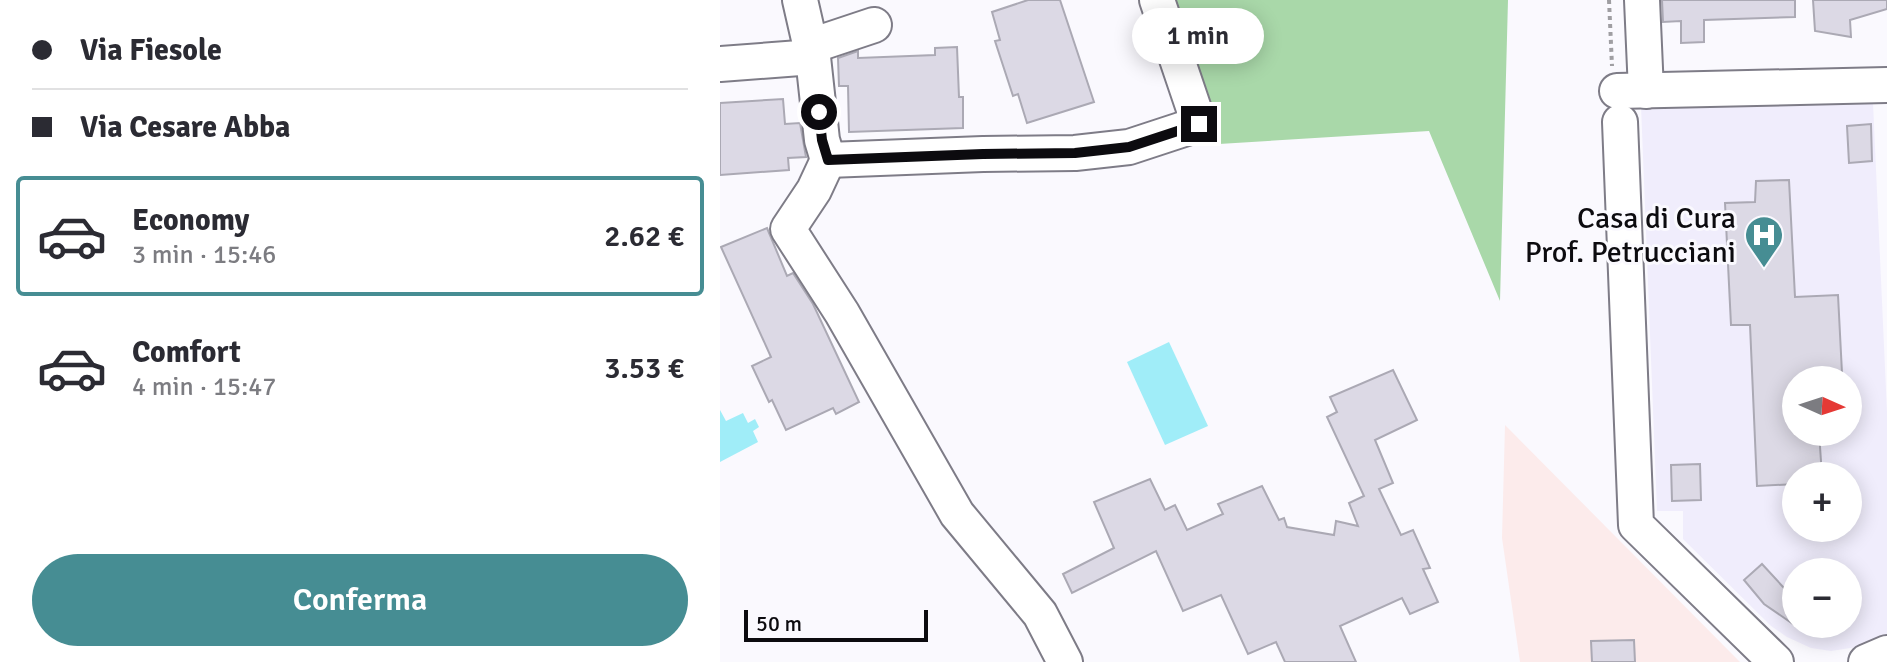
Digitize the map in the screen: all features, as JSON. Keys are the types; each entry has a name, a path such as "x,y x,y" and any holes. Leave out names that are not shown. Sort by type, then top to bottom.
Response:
{"street":[{"path":"800,0 812,51 822,140 828,160 814,190 788,229 842,313 957,514 1040,614 1065,662"},
{"path":"828,160 1075,153 1129,147 1199,124 1157,0"},
{"path":"1642,0 1627,102 1636,525 1776,662"},
{"path":"720,64 812,51 874,25"},
{"path":"1627,102 1887,85"},
{"path":"1866,662 1887,653"}],"shaded area":[{"name":"Casa di Cura Prof. Petrucciani","path":"1858,97 1858,103 1873,103 1887,412 1887,635 1857,647 1831,651 1811,648 1789,638 1862,638 1862,558 1782,558 1782,634 1683,539 1683,511 1657,511 1641,106"},
{"path":"1505,425 1740,662 1520,662 1502,538"}],"green space":[{"path":"1172,0 1508,0 1500,301 1429,131 1219,144"}],"water":[{"path":"1169,342 1208,426 1165,445 1127,362"},
{"path":"720,410 726,421 743,413 748,423 755,419 759,427 753,431 758,442 720,462"}],"building":[{"path":"1028,0 1060,0 1094,102 1027,123 1018,94 1013,96 995,41 1000,40 992,12"},
{"path":"1662,0 1795,0 1795,17 1704,20 1704,42 1681,43 1681,21 1663,22"},
{"path":"1813,0 1887,0 1887,9 1850,20 1851,37 1815,31"},
{"path":"957,47 963,128 849,132 848,86 839,86 838,58 858,51 858,58 935,55 935,48"},
{"path":"783,99 785,124 800,123 806,157 788,158 789,170 720,175 720,103"},
{"path":"1871,124 1872,161 1849,163 1847,126"},
{"path":"1789,180 1795,297 1838,295 1842,366 1782,366 1782,446 1820,446 1821,462 1782,462 1782,485 1757,486 1750,325 1731,325 1725,203 1755,202 1756,181"},
{"path":"767,228 787,276 793,273 813,304 859,402 836,414 833,408 786,430 752,366 771,357 721,247"},
{"path":"1393,370 1417,420 1375,440 1393,483 1379,489 1401,535 1413,530 1430,568 1423,569 1438,602 1410,614 1402,598 1340,626 1356,662 1285,662 1276,642 1248,654 1221,595 1183,611 1156,551 1072,593 1063,574 1114,548 1094,502 1150,479 1165,510 1175,505 1187,530 1223,514 1218,504 1262,486 1279,520 1284,518 1287,527 1334,535 1336,521 1358,526 1349,503 1364,496 1327,417 1337,412 1330,397"},
{"path":"1700,464 1701,500 1672,501 1671,465"},
{"path":"1762,564 1782,586 1782,616 1764,604 1744,580"},
{"path":"1634,640 1635,662 1592,662 1591,641"}],"place":[{"name":"Casa di Cura Prof. Petrucciani","path":"1764,269"}],"route":[{"path":"819,112 828,160 1075,153 1129,147 1199,124"}]}
